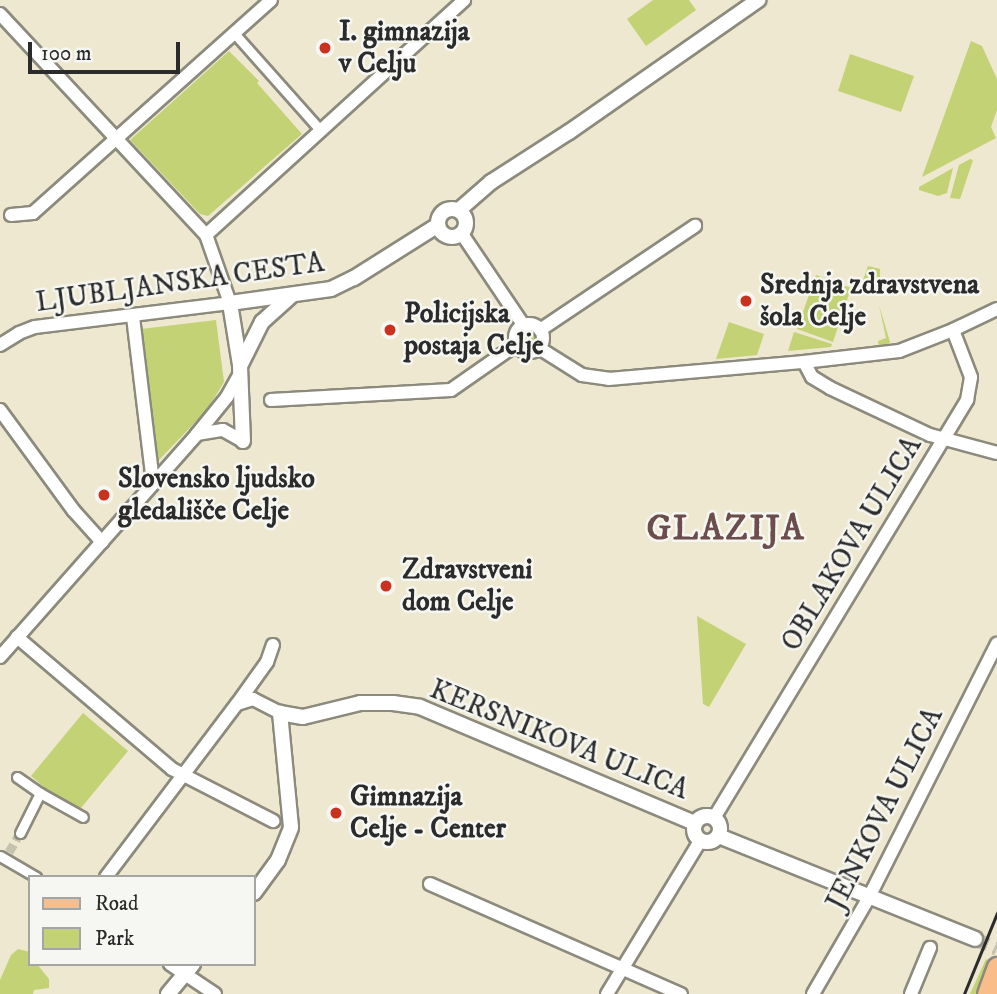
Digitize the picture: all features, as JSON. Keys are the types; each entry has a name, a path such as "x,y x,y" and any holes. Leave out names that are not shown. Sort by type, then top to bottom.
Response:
{"main road":[{"path":"986,994 997,967"}],"street":[{"path":"11,215 33,213 271,0"},
{"path":"206,235 464,0"},
{"name":"LJUBLJANSKA CESTA","path":"0,345 36,327 292,295 343,284 438,225 444,211 459,211 491,182 569,132 758,0"},
{"path":"0,14 206,235 230,303 240,370 243,441"},
{"path":"234,33 321,131"},
{"path":"459,211 467,222 461,234"},
{"path":"438,225 447,237 461,234"},
{"path":"540,330 695,226"},
{"path":"461,234 524,326"},
{"path":"0,657 197,434 233,389 262,322 292,295"},
{"path":"539,348 582,374 609,379 887,354 953,330 997,309"},
{"path":"132,317 153,483"},
{"path":"533,325 540,330 543,341 539,348 527,352 517,344 516,336 524,326 533,325"},
{"name":"OBLAKOVA ULICA","path":"714,818 944,440 970,390 968,364 953,330"},
{"path":"271,400 451,390 517,344"},
{"path":"804,362 812,377 830,388 944,440 997,453"},
{"path":"0,410 74,512 102,542"},
{"path":"197,434 223,430 243,441"},
{"path":"17,637 183,776 273,821"},
{"name":"JENKOVA ULICA","path":"813,994 868,898 997,644"},
{"path":"108,875 267,663 274,645"},
{"path":"237,704 253,699 280,713 290,827 278,860 256,890"},
{"name":"KERSNIKOVA ULICA","path":"280,713 303,717 360,703 393,703 420,708 695,823"},
{"path":"17,777 83,817"},
{"path":"20,833 40,793"},
{"name":"KERSNIKOVA ULICA","path":"703,816 714,818 720,828 719,836 708,843 700,841 694,835 695,823 703,816"},
{"path":"719,836 975,939"},
{"path":"607,994 700,841"},
{"path":"4,855 33,875"},
{"path":"430,884 681,994"},
{"path":"911,994 930,948"},
{"path":"168,994 188,969 215,994"}],"green space":[{"path":"653,0 689,0 696,10 646,46 627,19"},
{"path":"971,41 982,46 997,79 997,110 991,127 996,138 922,177"},
{"path":"229,51 259,81 257,83 302,134 208,216 200,214 130,140"},
{"path":"850,54 914,76 901,112 838,91"},
{"path":"973,160 960,199 950,198 959,165"},
{"path":"953,168 947,193 938,196 919,190 919,187"},
{"path":"868,266 880,269 880,288 862,283"},
{"path":"816,275 851,288 833,342 797,329"},
{"path":"879,305 890,342 888,347 879,349 878,341 886,338"},
{"path":"216,320 224,382 207,410 157,462 141,329"},
{"path":"729,322 764,334 757,355 716,359"},
{"path":"529,330 537,338 529,346 521,338"},
{"path":"794,332 832,344 831,347 788,351"},
{"path":"697,616 746,644 709,707 703,704"},
{"path":"83,713 128,751 76,814 31,776"},
{"path":"18,949 28,952 28,966 39,966 49,979 49,988 34,990 33,994 0,994 0,980 11,955"},
{"path":"986,959 991,963 979,994 970,994"}],"tunnel":[{"path":"9,852 20,833"},
{"path":"975,939 997,949"}],"railway":[{"path":"964,994 997,913"}],"place":[{"name":"I. gimnazija v Celju","path":"325,48"},
{"name":"Srednja zdravstvena šola Celje","path":"746,301"},
{"name":"Policijska postaja Celje","path":"390,330"},
{"name":"Slovensko ljudsko gledališče Celje","path":"104,495"},
{"name":"Zdravstveni dom Celje","path":"386,586"},
{"name":"Gimnazija Celje - Center","path":"336,813"}],"district":[{"name":"GLAZIJA","path":"726,529"}]}
